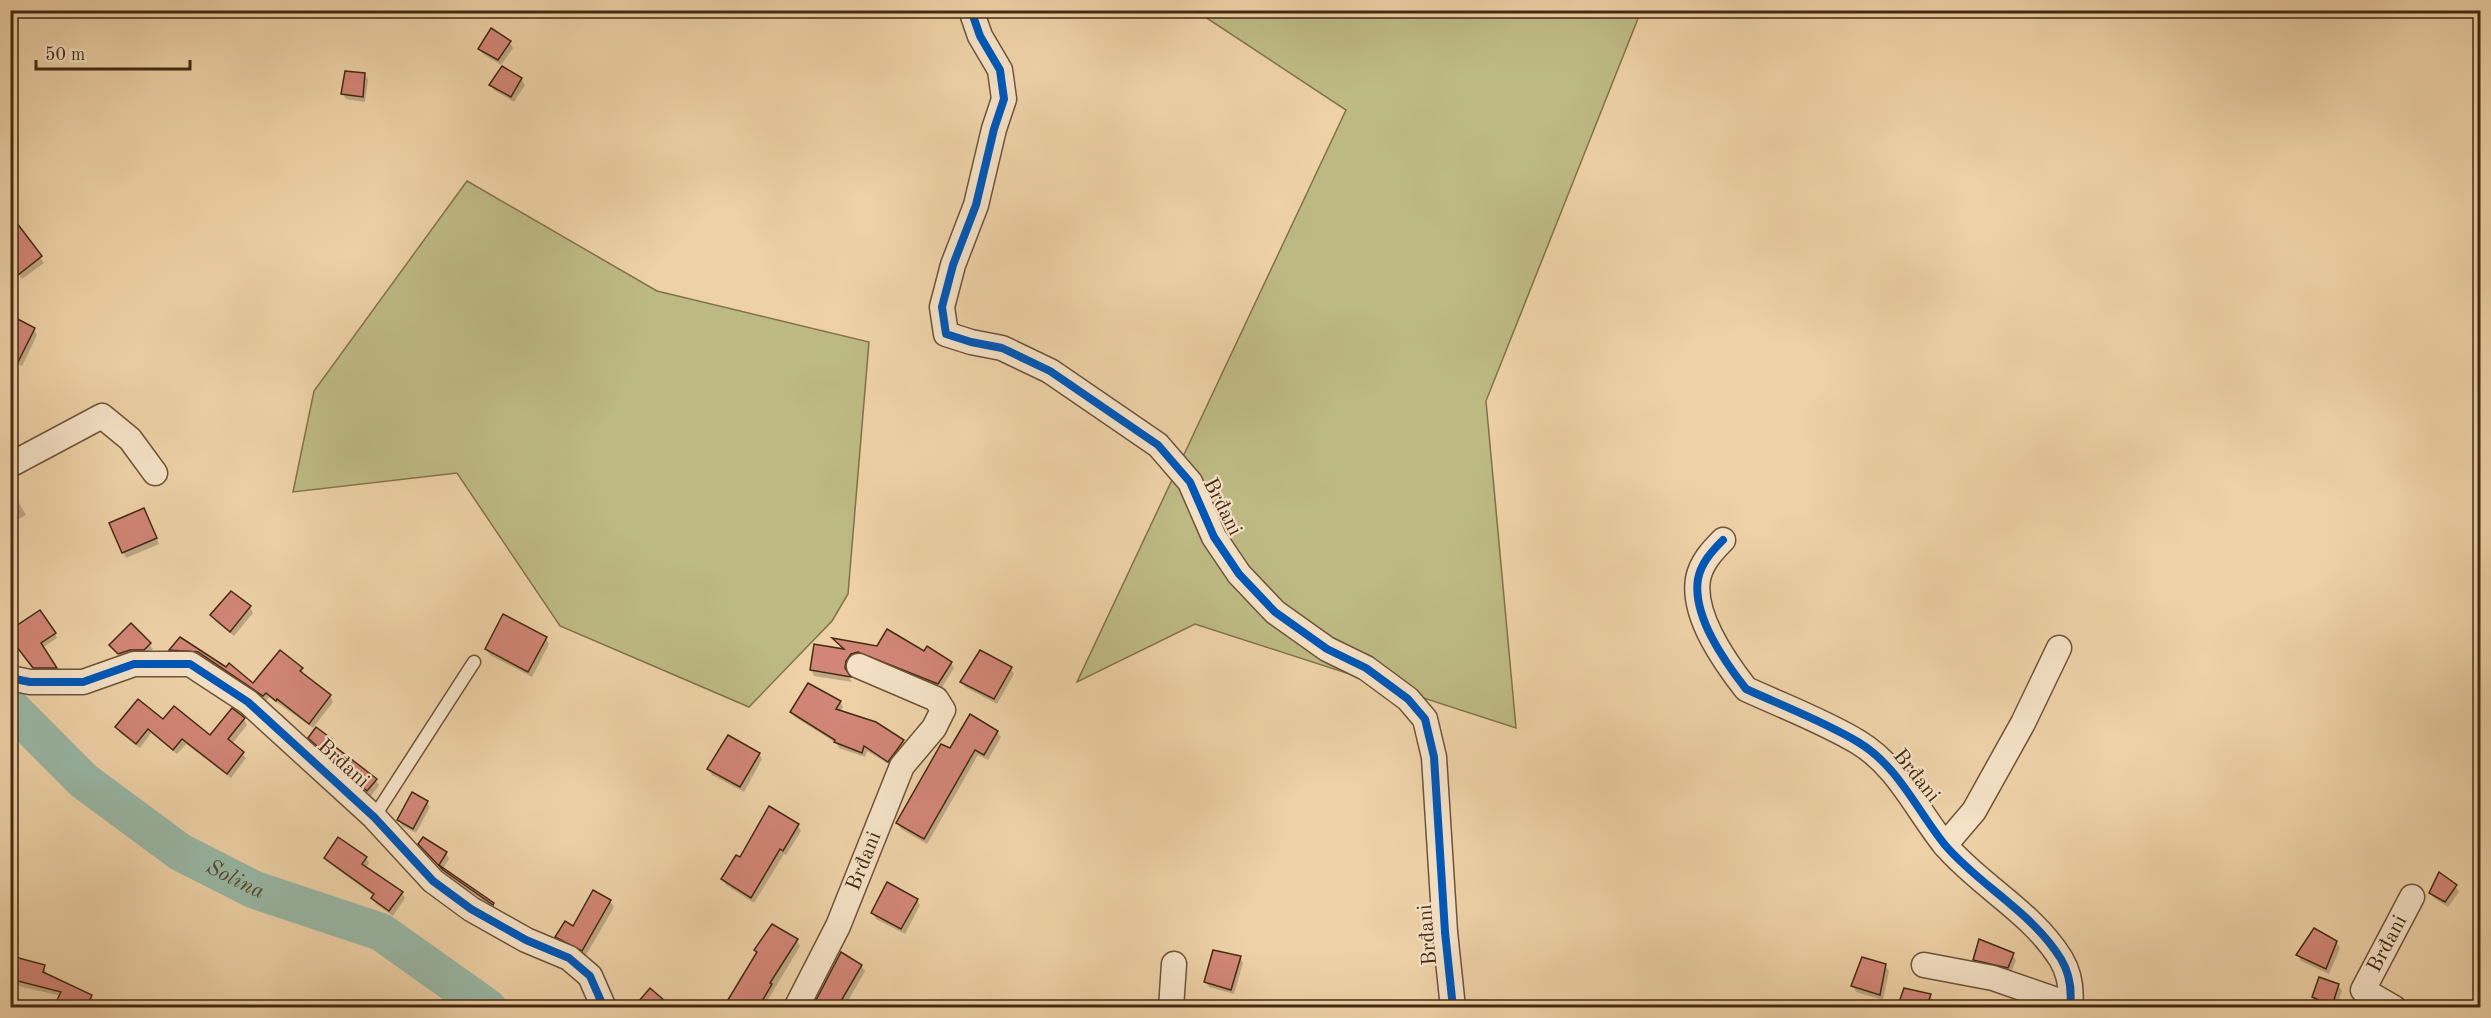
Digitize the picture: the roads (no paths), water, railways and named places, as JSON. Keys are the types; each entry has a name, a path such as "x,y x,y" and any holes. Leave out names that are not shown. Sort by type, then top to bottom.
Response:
{"street":[{"name":"Brđani","path":"971,10 980,36 1000,70 1004,99 994,129 976,205 952,265 942,307 946,334 1002,348 1050,371 1158,445 1190,482 1214,537 1239,574 1275,612 1327,649 1366,669 1408,699 1425,718 1434,757 1445,932 1453,1008"},
{"path":"10,465 102,416 130,439 155,473"},
{"name":"Brđani","path":"1723,540 1707,557 1698,580 1700,608 1713,640 1735,675 1746,689 1858,742 1883,761 1908,791 1945,845 2042,935 2062,960 2071,983 2070,1006 1992,978 1924,965"},
{"path":"1945,845 1974,811 2023,723 2059,648"},
{"name":"Brđani","path":"10,678 30,682 83,682 134,664 190,664 248,702 374,817 433,881 462,902 526,940 569,958 590,976 604,1008"},
{"name":"Brđani","path":"796,1008 838,926 902,766 934,728 943,710 936,699 858,666"},
{"name":"Brđani","path":"2394,1008 2364,990 2412,897"},
{"path":"1171,1008 1174,964"}],"lane":[{"path":"374,817 474,662"}],"waterway":[{"name":"Solina","path":"10,707 84,781 180,852 255,890 381,932 488,1008"}]}
